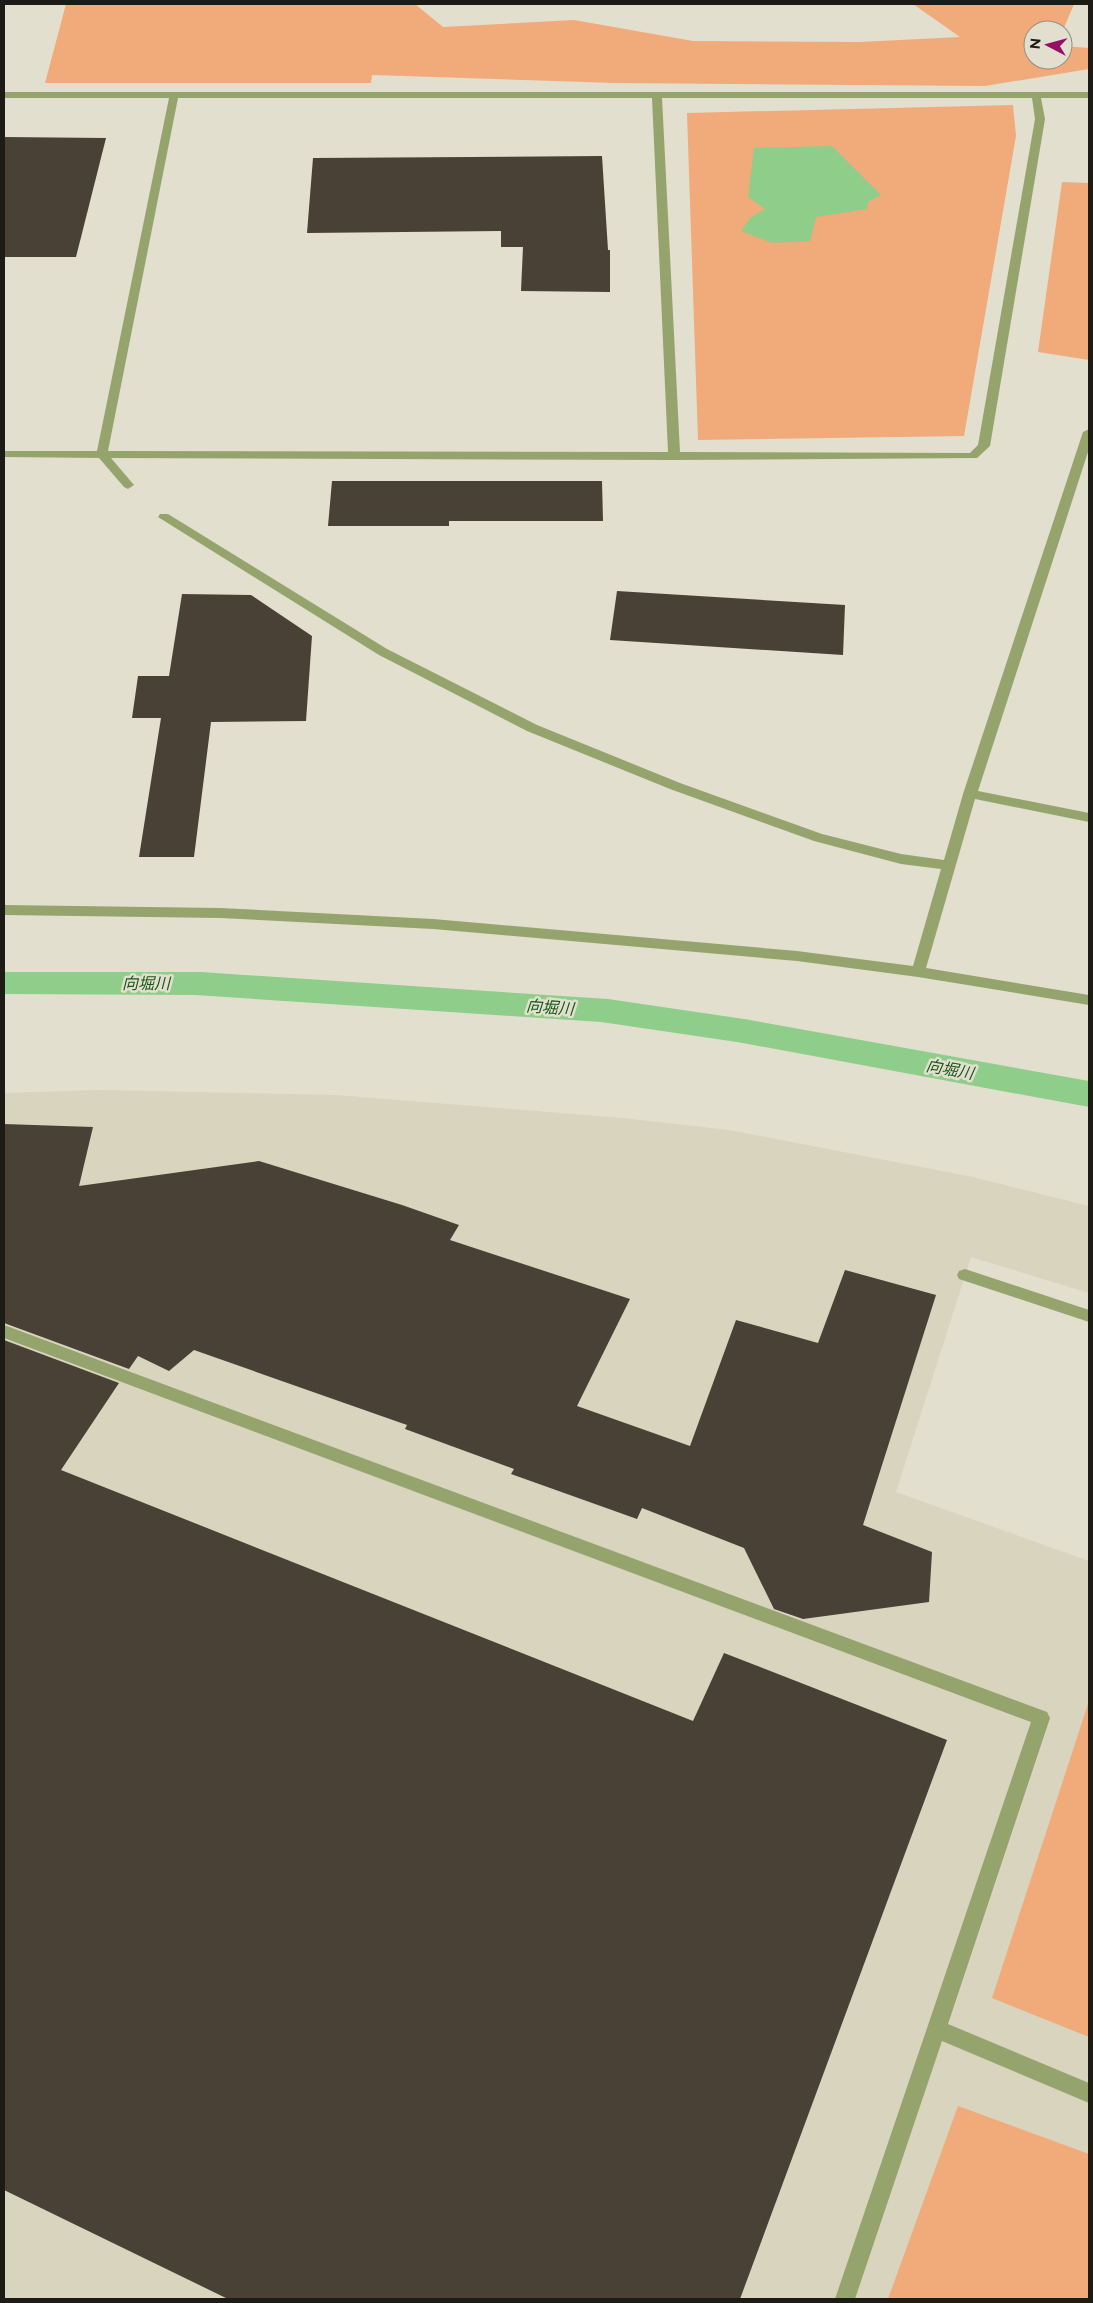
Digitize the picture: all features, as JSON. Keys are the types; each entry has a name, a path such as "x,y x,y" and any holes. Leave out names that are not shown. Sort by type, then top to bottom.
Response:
{"street":[{"path":"4,95 1089,95"},
{"path":"102,454 174,95"},
{"path":"658,95 674,457"},
{"path":"4,454 674,457 973,456 984,446 1040,119 1036,95"},
{"path":"918,972 970,794 1089,432"},
{"path":"102,454 128,485"},
{"path":"164,517 382,652 532,728 676,786 819,838 901,859 950,865"},
{"path":"970,794 1089,818"},
{"path":"4,910 220,913 433,924 797,956 918,972 1089,1000"},
{"path":"965,1275 1089,1316"},
{"path":"4,1332 1041,1718 845,2299"},
{"path":"937,2029 1089,2093"}],"shaded area":[{"path":"66,4 415,4 443,27 574,20 693,41 860,42 960,37 913,4 1074,4 1067,20 1023,20 1023,70 1073,70 1073,47 1089,48 1089,69 985,86 614,83 372,75 371,83 45,83"},
{"path":"1013,105 1016,136 964,436 698,440 687,113"},
{"path":"1062,182 1089,183 1089,360 1038,352"},
{"path":"100,1090 336,1095 623,1118 729,1130 973,1177 1089,1206 1089,1293 971,1257 896,1492 1089,1561 1089,2299 4,2299 4,1093"},
{"path":"1089,1701 1089,2037 992,1998"},
{"path":"958,2106 1089,2154 1089,2299 888,2299"}],"water":[{"path":"832,146 881,195 868,202 867,209 816,217 810,241 772,243 741,231 750,218 765,209 748,197 754,148"},
{"name":"向堀川","path":"4,972 200,972 608,999 744,1019 1089,1081 1089,1107 737,1042 601,1022 195,995 4,994"}],"building":[{"path":"4,137 106,138 76,257 4,257"},
{"path":"602,156 608,250 610,250 610,292 521,291 523,247 501,247 501,231 307,233 313,158"},
{"path":"332,481 602,481 603,521 449,521 449,526 328,526"},
{"path":"617,591 845,605 843,655 610,640"},
{"path":"182,594 251,595 312,636 306,721 211,722 194,857 139,857 161,718 132,718 138,676 169,676"},
{"path":"4,1124 93,1127 79,1186 259,1161 402,1205 459,1225 450,1240 630,1299 577,1406 690,1446 736,1320 818,1343 845,1270 936,1295 863,1525 932,1552 929,1602 803,1619 774,1609 744,1548 642,1508 637,1519 511,1474 514,1469 405,1429 407,1425 194,1350 169,1371 138,1356 129,1369 4,1323"},
{"path":"4,1340 119,1383 61,1470 693,1721 724,1653 947,1740 740,2299 228,2299 4,2190"}]}
